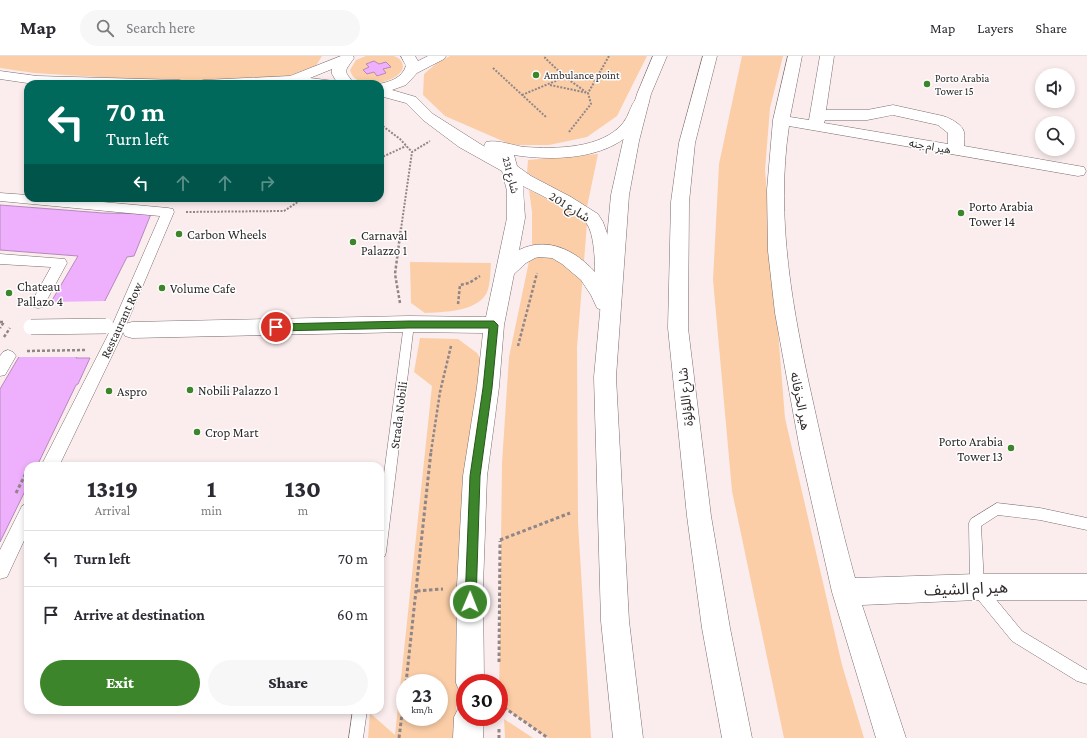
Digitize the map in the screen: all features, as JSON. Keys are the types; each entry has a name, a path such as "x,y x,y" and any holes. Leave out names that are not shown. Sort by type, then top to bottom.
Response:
{"street":[{"path":"408,56 412,61 410,73 411,100"},
{"path":"384,89 394,85 410,73 439,56"},
{"path":"628,738 615,621 605,377 620,195 631,141 644,94 660,56"},
{"name":"شارع اللؤلؤة","path":"710,56 687,143 680,202 678,328 699,516 716,628 737,738"},
{"name":"هير الخرقانه","path":"795,56 781,120 777,160 776,208 780,267 790,348 814,464 846,592 891,738"},
{"path":"827,56 816,120 867,115 893,110 922,115 943,121 956,131 956,150"},
{"path":"304,80 347,58"},
{"path":"341,80 338,73 339,66 347,58"},
{"path":"0,75 26,80"},
{"name":"شارع 201","path":"384,91 411,100 428,117 456,137 511,170 524,180 592,218 597,226 604,250 609,323"},
{"name":"شارع 201","path":"456,137 504,150 539,153 579,151 613,139 628,128 644,94"},
{"name":"هير ام جنه","path":"781,120 816,120 956,150 1078,171"},
{"name":"شارع 231","path":"470,674 470,586 475,476 488,388 494,325 493,273 516,218 517,200 511,170 504,150"},
{"path":"0,197 24,199"},
{"path":"54,202 151,211 157,202"},
{"name":"Restaurant Row","path":"52,462 118,329 168,212 151,211"},
{"path":"493,273 519,258 539,250 548,250 560,255 585,271 595,282 602,295 609,323"},
{"path":"0,259 60,263 38,303"},
{"path":"31,327 118,329 406,324 456,326 494,325"},
{"path":"0,370 8,356"},
{"path":"0,570 24,520"},
{"name":"هير ام الشيف","path":"846,592 978,587 1087,587"},
{"path":"468,738 469,726"}],"lane":[{"name":"Strada Nobili","path":"384,517 406,324"},
{"path":"1087,524 1040,514 997,509 975,523 978,587 1017,636 1082,676 1087,677"},
{"path":"356,738 359,714"}],"path":[{"path":"546,56 545,58 549,63 565,77 588,93 591,104 566,135"},
{"path":"588,93 609,56"},
{"path":"493,68 546,117"},
{"path":"522,95 565,77"},
{"path":"549,84 588,93"},
{"path":"384,127 412,152"},
{"path":"406,324 394,274 412,152 434,138"},
{"path":"384,156 406,146"},
{"path":"180,212 284,211 298,202"},
{"path":"516,350 536,279 539,250"},
{"path":"407,674 430,463 440,392 456,326 460,284 469,283 493,273"},
{"path":"0,322 4,322 0,328"},
{"path":"23,351 88,350"},
{"path":"500,540 570,513"},
{"path":"499,588 500,646"},
{"path":"417,591 443,589"},
{"path":"508,710 548,738"},
{"path":"399,738 400,726"}],"shaded area":[{"path":"0,56 322,56 314,69 285,79 146,80 34,73 0,68"},
{"path":"366,56 394,56 401,60 403,68 399,74 392,79 384,82 384,80 358,80 354,78 350,70 356,60"},
{"path":"450,56 647,56 617,116 587,137 549,145 512,145 445,116 423,95 424,74 438,62"},
{"path":"742,56 783,56 770,108 765,170 785,418 842,665 864,738 784,738 732,491 713,280 719,164"},
{"path":"374,61 379,64 386,62 391,67 383,69 386,73 377,76 374,72 367,74 363,70 369,67 366,64"},
{"path":"598,154 587,207 527,173 528,160"},
{"path":"529,190 575,213 587,224 577,347 578,522 591,738 548,738 508,710 508,674 499,674 502,463 509,357 532,247 532,212"},
{"path":"0,205 103,213 151,214 134,256 127,257 76,358 90,358 39,462 24,462 24,493 0,542 0,389 78,256 0,250"},
{"path":"410,262 491,263 488,290 484,297 472,306 456,310 425,313 411,303"},
{"path":"420,338 458,339 477,353 482,361 459,674 456,674 454,738 368,738 370,714 395,735 396,726 448,726 448,674 401,674 432,386 414,372"},
{"path":"508,722 533,738 505,738 504,726 508,726"}],"pier":[{"path":"106,301 79,356 92,357 17,357 49,302"}],"place":[{"name":"Ambulance point","path":"536,75"},
{"name":"Porto Arabia Tower 15","path":"927,84"},
{"name":"Porto Arabia Tower 14","path":"961,213"},
{"name":"Carbon Wheels","path":"179,234"},
{"name":"Carnaval Palazzo 1","path":"353,242"},
{"name":"Volume Cafe","path":"162,288"},
{"name":"Chateau Pallazo 4","path":"9,293"},
{"name":"Nobili Palazzo 1","path":"190,390"},
{"name":"Aspro","path":"109,391"},
{"name":"Crop Mart","path":"197,432"},
{"name":"Porto Arabia Tower 13","path":"1011,448"}],"route":[{"path":"276,327 409,324 456,326 494,325 488,388 475,476 470,602"}]}
